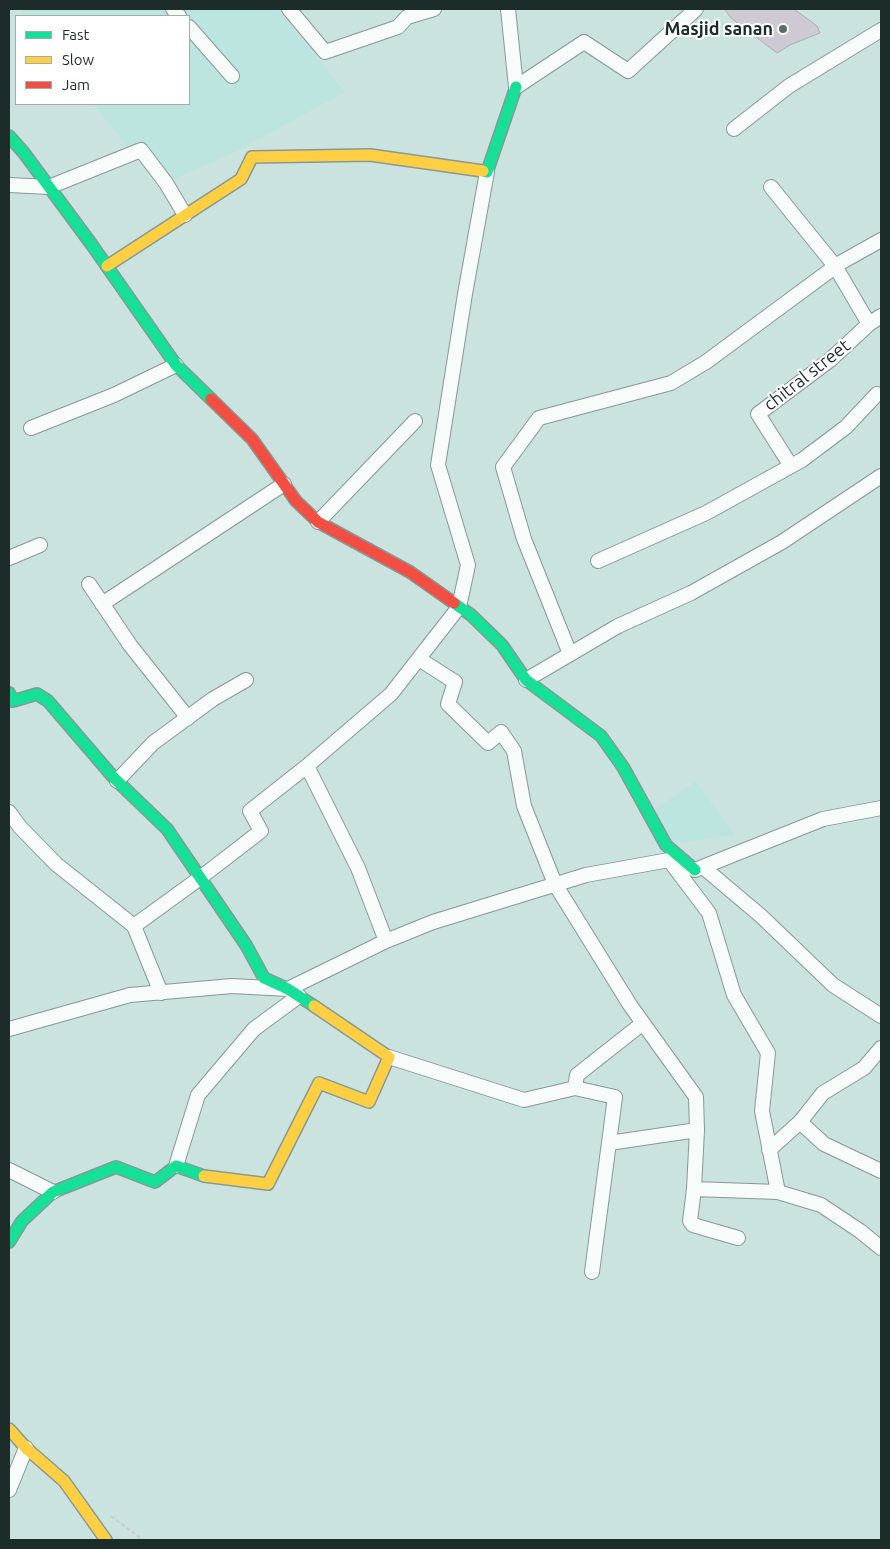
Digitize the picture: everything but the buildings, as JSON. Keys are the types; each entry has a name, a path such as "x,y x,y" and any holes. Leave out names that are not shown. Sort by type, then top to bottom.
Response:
{"street":[{"path":"289,9 325,52 398,27 408,17 434,9"},
{"path":"134,926 261,831 250,811 308,766 391,694 459,607 468,565 438,465 465,294 487,172 516,87 508,9"},
{"path":"516,87 584,42 628,71 696,9"},
{"path":"190,28 232,76"},
{"path":"734,129 789,86 881,30"},
{"path":"9,136 107,266 176,365 252,439 296,501 318,522 410,572 471,615 502,645 526,680 601,736 623,768 666,845 762,916 833,984 881,1016"},
{"path":"9,185 49,187 141,150 166,183 185,215"},
{"path":"107,266 241,179 252,157 370,155 487,172"},
{"path":"772,187 835,266 869,324"},
{"path":"570,654 524,539 503,467 539,418 671,383 706,362 835,266 881,240"},
{"name":"chitral street","path":"791,466 758,414 830,360 869,324 881,316"},
{"path":"32,428 114,395 176,365"},
{"path":"598,561 706,513 802,460 846,427 880,395"},
{"path":"318,522 415,421"},
{"path":"526,680 618,626 691,593 782,542 881,476"},
{"path":"102,604 284,484"},
{"path":"9,558 40,545"},
{"path":"89,584 130,645 188,718"},
{"path":"418,659 455,682 448,704 488,743 501,732 514,752 524,806 555,884 630,1005 696,1097 697,1130 694,1189 690,1221 738,1238"},
{"path":"117,781 153,743 213,699 246,680"},
{"path":"9,693 13,701 38,694 48,702 117,781 167,830 246,945 264,978 294,992 390,1057 524,1100 575,1088 615,1097 592,1272"},
{"path":"308,766 358,868 386,941"},
{"path":"9,1242 22,1221 53,1192 116,1167 155,1182 176,1166 198,1095 254,1029 294,992 386,941 433,922 586,875 669,860 699,869 823,819 881,808"},
{"path":"9,812 20,827 56,864 134,926 161,992"},
{"path":"669,860 708,913 734,995 768,1053 762,1111 778,1192"},
{"path":"9,1029 130,995 232,986 294,992"},
{"path":"575,1088 577,1075 643,1023"},
{"path":"769,1150 800,1122 823,1093 864,1068 881,1048"},
{"path":"176,1166 208,1178 268,1184 319,1083 369,1102 390,1057"},
{"path":"800,1122 824,1144 881,1170"},
{"path":"609,1143 697,1130"},
{"path":"9,1170 53,1192"},
{"path":"694,1189 778,1192 821,1205 880,1243"},
{"path":"9,1429 26,1448 64,1481 106,1540"},
{"path":"9,1490 26,1448"}],"shaded area":[{"path":"18,9 277,9 345,92 239,150 159,186 94,105 190,105 190,15 23,15"},
{"path":"696,781 735,835 663,845 646,815"}],"traffic: fast":[{"path":"483,171 487,172 516,87"},
{"path":"9,136 24,153 92,245 176,365 211,399"},
{"path":"454,603 471,615 502,645 526,680 601,736 623,767 666,845 695,870"},
{"path":"9,693 13,701 37,694 48,701 114,778 167,829 246,945 264,978 288,989 314,1006"},
{"path":"9,1242 22,1221 53,1192 116,1167 155,1182 176,1166 204,1176"}],"traffic: slow":[{"path":"107,266 241,179 252,157 370,155 483,171"},
{"path":"204,1176 268,1184 319,1083 369,1102 389,1057 314,1006"},
{"path":"9,1429 26,1448 64,1481 106,1540"}],"traffic: jam":[{"path":"211,399 252,439 296,501 318,522 410,572 454,603"}],"place":[{"name":"Masjid sanan","path":"783,29"}]}
